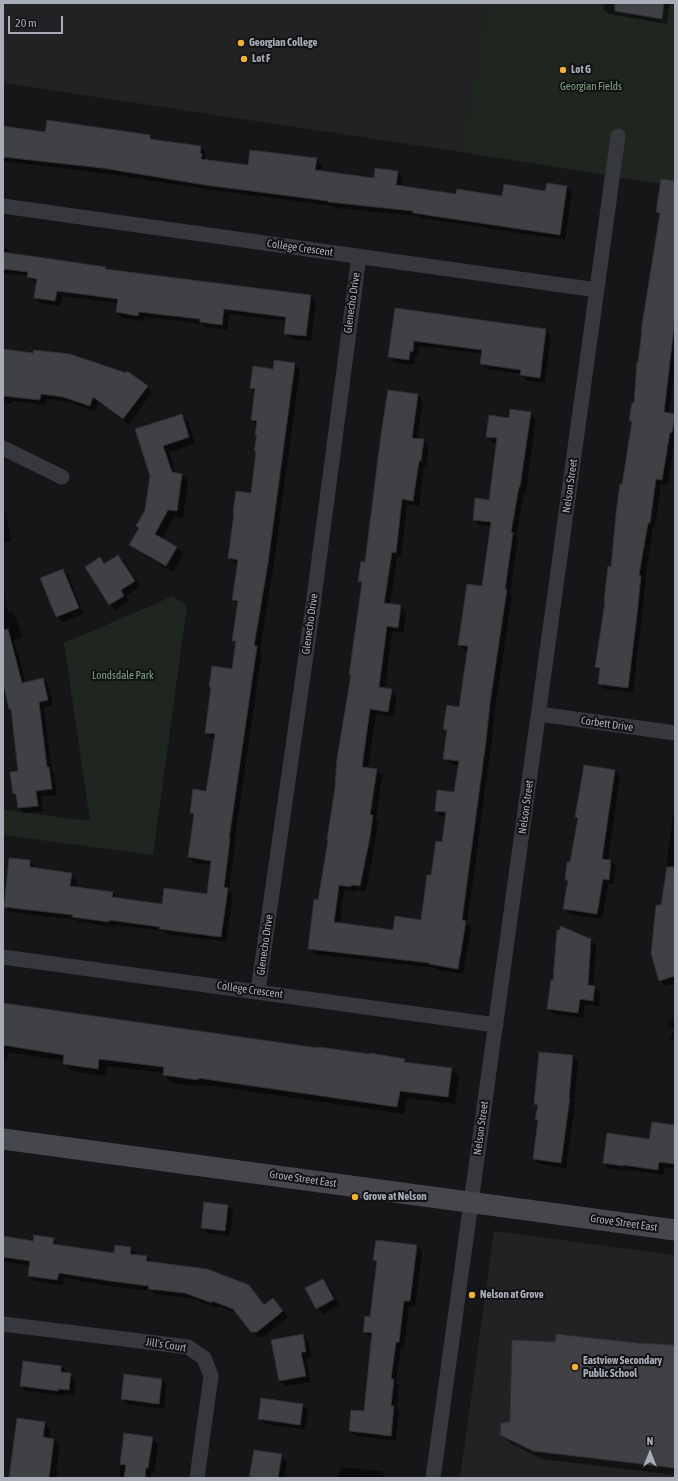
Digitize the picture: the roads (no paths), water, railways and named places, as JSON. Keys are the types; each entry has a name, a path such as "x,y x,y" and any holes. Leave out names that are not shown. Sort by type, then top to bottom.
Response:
{"street":[{"name":"Nelson Street","path":"433,1478 618,136"},
{"name":"College Crescent","path":"3,206 597,290"},
{"name":"Glenecho Drive","path":"258,991 313,605 359,256"},
{"path":"3,448 62,477"},
{"name":"Corbett Drive","path":"539,714 675,734"},
{"name":"College Crescent","path":"3,957 496,1025"},
{"name":"Grove Street East","path":"3,1138 675,1230"},
{"name":"Jill's Court","path":"3,1324 188,1347 204,1358 211,1376 197,1478"}],"place":[{"name":"Georgian College","path":"241,43"},
{"name":"Lot F","path":"244,59"},
{"name":"Lot G","path":"563,70"},
{"name":"Grove at Nelson","path":"355,1197"},
{"name":"Nelson at Grove","path":"472,1295"},
{"name":"Eastview Secondary Public School","path":"575,1367"}],"park label":[{"name":"Georgian Fields","path":"591,87"},
{"name":"Londsdale Park","path":"123,676"}]}
